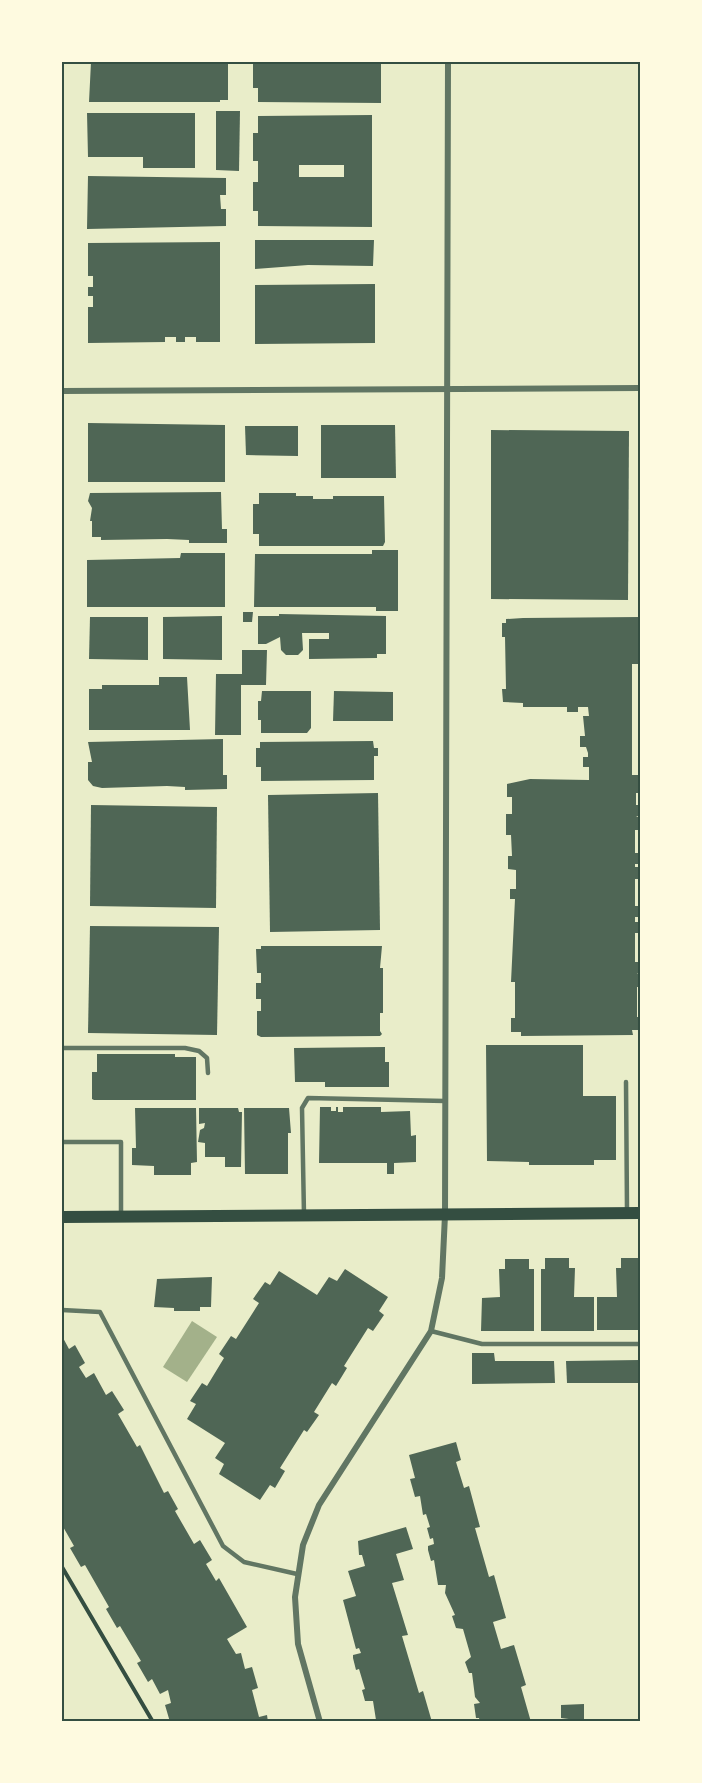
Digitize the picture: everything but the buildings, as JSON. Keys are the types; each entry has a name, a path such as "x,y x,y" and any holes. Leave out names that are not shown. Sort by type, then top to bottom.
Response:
{"main road":[{"path":"62,1217 640,1213"}],"street":[{"path":"320,1722 298,1644 295,1597 303,1545 319,1505 431,1332 442,1278 445,1215 445,388 448,62"},
{"path":"62,391 640,388"}],"lane":[{"path":"62,1048 185,1048 199,1051 207,1058 208,1073"},
{"path":"626,1082 627,1214"},
{"path":"304,1216 303,1108 308,1098 445,1101"},
{"path":"62,1142 122,1142 121,1217"},
{"path":"62,1310 100,1312 223,1546 244,1562 297,1574"},
{"path":"431,1332 482,1344 640,1344"}],"path":[{"path":"62,1567 153,1722"}],"shaded area":[{"path":"192,1321 217,1337 187,1382 163,1367"}]}
